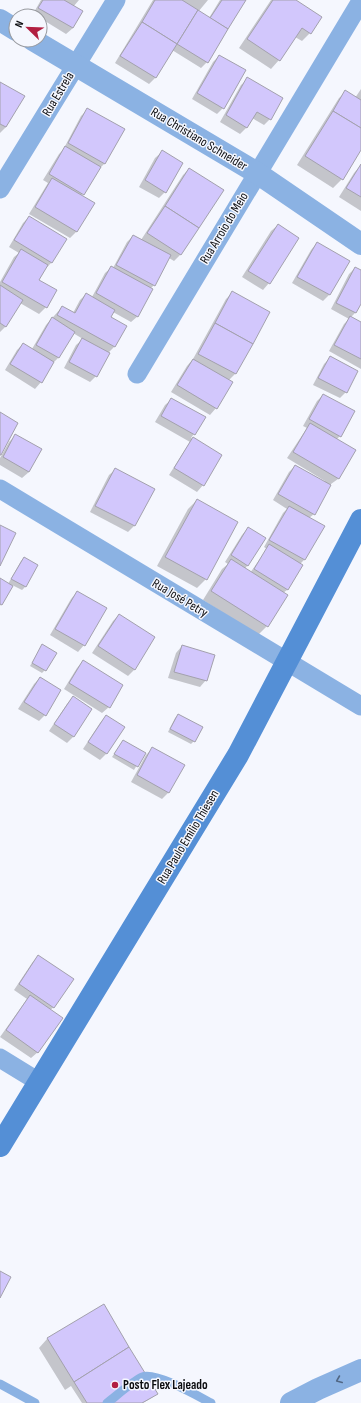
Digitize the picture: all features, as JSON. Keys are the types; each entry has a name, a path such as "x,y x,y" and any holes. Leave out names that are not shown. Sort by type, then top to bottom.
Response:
{"main road":[{"name":"Rua Paulo Emílio Thiesen","path":"0,1146 238,755 361,520"}],"street":[{"name":"Rua Estrela","path":"0,189 116,0"},
{"name":"Rua Arroio do Meio","path":"137,374 361,1"},
{"name":"Rua Christiano Schneider","path":"46,48 257,173 361,244"},
{"name":"Rua José Petry","path":"0,489 361,706"},
{"path":"0,1058 39,1082"},
{"path":"290,1403 361,1370"}],"lane":[{"path":"107,1403 143,1376 151,1376 163,1379 211,1403"},
{"path":"0,1384 35,1403"}],"building":[{"path":"43,0 64,0 83,11 73,28 48,14 48,8 38,8"},
{"path":"155,0 182,0 198,10 177,44 142,22"},
{"path":"222,0 246,0 228,29 210,18"},
{"path":"273,0 296,0 322,17 311,34 302,28 280,61 247,39"},
{"path":"198,10 228,29 208,63 177,44"},
{"path":"142,22 177,44 156,78 120,56"},
{"path":"219,55 246,70 224,109 197,93"},
{"path":"247,77 283,98 271,120 257,112 247,128 226,115"},
{"path":"0,82 25,96 6,127 0,124"},
{"path":"345,90 361,100 361,128 333,111"},
{"path":"87,108 125,129 105,164 68,143"},
{"path":"333,111 361,128 361,150 343,180 305,156"},
{"path":"65,146 101,167 84,195 49,174"},
{"path":"162,150 183,163 166,193 145,180"},
{"path":"361,164 361,197 346,188"},
{"path":"189,168 224,190 199,228 165,206"},
{"path":"52,178 95,203 77,232 35,207"},
{"path":"165,206 199,228 181,255 147,233"},
{"path":"29,216 67,239 52,263 14,240"},
{"path":"278,224 299,238 270,284 248,271"},
{"path":"133,235 171,255 155,286 116,265"},
{"path":"317,242 350,261 330,295 297,277"},
{"path":"21,249 48,265 39,280 57,290 47,308 2,282"},
{"path":"111,266 153,289 138,317 96,293"},
{"path":"355,267 361,270 361,304 356,313 336,303"},
{"path":"0,285 23,300 6,327 0,323"},
{"path":"232,291 270,312 253,344 215,323"},
{"path":"86,293 115,310 111,317 127,326 115,347 57,315 62,306 75,313"},
{"path":"350,316 361,322 361,359 334,345"},
{"path":"52,317 75,332 59,358 36,345"},
{"path":"215,323 253,344 236,374 198,354"},
{"path":"82,338 110,353 97,377 69,362"},
{"path":"23,343 54,362 42,383 10,364"},
{"path":"330,356 358,371 347,393 318,378"},
{"path":"193,359 233,382 217,409 177,385"},
{"path":"323,394 355,411 341,437 309,419"},
{"path":"171,398 206,417 195,435 161,416"},
{"path":"0,412 18,423 1,455 0,455"},
{"path":"310,423 356,450 339,479 293,452"},
{"path":"15,434 42,449 29,472 3,457"},
{"path":"193,437 222,455 204,486 174,468"},
{"path":"295,465 331,485 315,515 278,494"},
{"path":"115,468 155,489 135,526 95,506"},
{"path":"197,499 238,522 207,580 165,557"},
{"path":"289,506 325,526 305,560 269,540"},
{"path":"0,525 16,533 0,566"},
{"path":"248,527 266,538 248,566 231,555"},
{"path":"269,544 303,565 288,590 254,569"},
{"path":"24,557 38,565 26,587 11,579"},
{"path":"231,559 288,595 268,627 211,591"},
{"path":"0,578 13,586 2,605 0,604"},
{"path":"77,591 107,608 85,646 55,629"},
{"path":"119,614 155,637 135,670 98,646"},
{"path":"42,644 57,653 46,671 32,663"},
{"path":"182,645 215,655 207,681 174,672"},
{"path":"83,660 123,685 110,708 69,683"},
{"path":"40,677 61,690 46,716 24,702"},
{"path":"73,696 92,709 74,737 54,724"},
{"path":"178,714 203,727 195,742 170,729"},
{"path":"106,715 125,727 107,754 88,742"},
{"path":"123,740 146,753 138,767 114,754"},
{"path":"152,747 185,765 169,793 137,775"},
{"path":"38,955 74,979 54,1008 19,984"},
{"path":"30,995 63,1018 38,1053 6,1030"},
{"path":"0,1271 11,1277 0,1298"},
{"path":"104,1304 129,1347 74,1382 47,1338"},
{"path":"129,1347 158,1394 142,1403 87,1403 74,1382"}],"place":[{"name":"Posto Flex Lajeado","path":"115,1385"}]}
